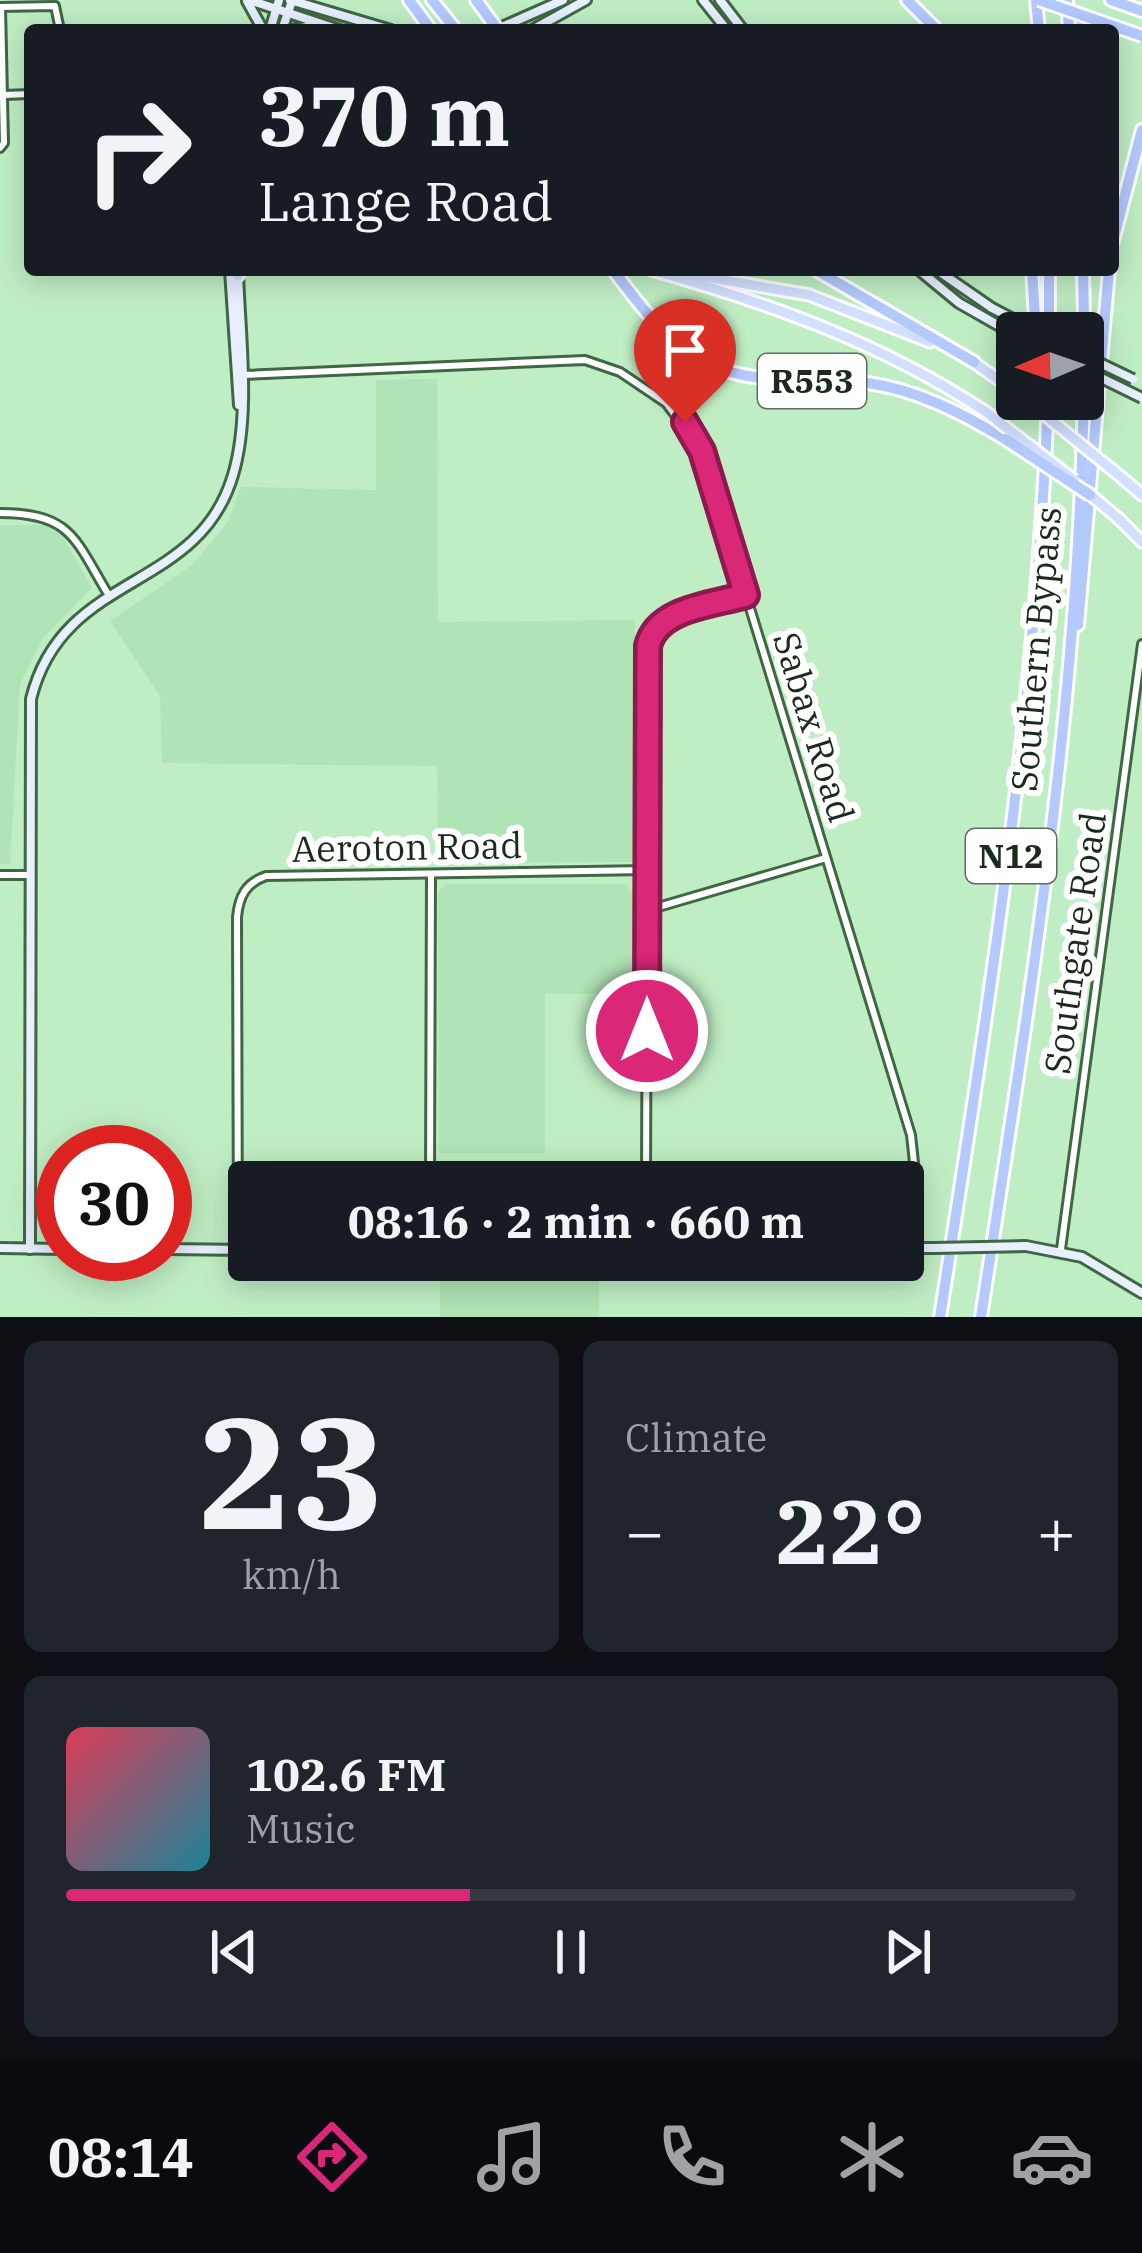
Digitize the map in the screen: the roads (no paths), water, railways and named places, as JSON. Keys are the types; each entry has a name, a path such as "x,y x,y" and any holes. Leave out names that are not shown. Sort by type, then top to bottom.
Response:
{"highway":[{"path":"907,0 931,24"},
{"path":"1037,0 1107,24"},
{"path":"1111,0 1142,10"},
{"path":"1119,218 1142,130"},
{"name":"R553","path":"618,276 672,339 723,370 767,380 851,381 900,390 941,404 1005,439 1090,495"},
{"name":"R553","path":"826,276 974,362"},
{"path":"1033,276 1036,312"},
{"path":"1049,276 1049,312"},
{"name":"Southern Bypass","path":"981,1317 1069,674 1082,456 1083,276"},
{"path":"1069,674 1084,594 1109,276"},
{"name":"Southern Bypass","path":"941,1315 997,966 1022,767 1047,420"}],"main road":[{"path":"672,276 761,301 841,331 986,412 1090,495"},
{"path":"695,276 851,307 974,362"},
{"name":"R553","path":"974,362 996,377"},
{"path":"1051,420 1142,496"},
{"name":"R553","path":"1090,495 1142,542"}],"street":[{"path":"247,0 278,4 324,24"},
{"path":"284,24 291,0 371,24"},
{"path":"509,24 563,0"},
{"path":"543,24 586,0"},
{"path":"703,0 722,24"},
{"path":"720,0 738,24"},
{"path":"0,148 0,7 54,5 59,24"},
{"path":"30,1249 28,736 34,687 67,627 108,594 169,562 214,518 238,455 237,276"},
{"path":"927,276 996,325"},
{"path":"946,276 999,312"},
{"name":"Sabax Road","path":"239,375 566,358 620,372 666,403 702,451 911,1135 914,1161"},
{"path":"1104,365 1138,381"},
{"path":"1104,379 1142,398"},
{"path":"0,513 37,514 62,524 108,594"},
{"path":"646,1161 652,629 665,618 746,595"},
{"name":"Southgate Road","path":"1061,1249 1142,644"},
{"path":"648,910 826,858"},
{"name":"Aeroton Road","path":"238,1161 237,916 241,895 266,876 648,870"},
{"path":"0,875 28,875"},
{"path":"430,1161 431,875"},
{"path":"0,1248 36,1249"},
{"path":"924,1248 1061,1249 1142,1294"},
{"path":"192,1249 228,1250"}]}
